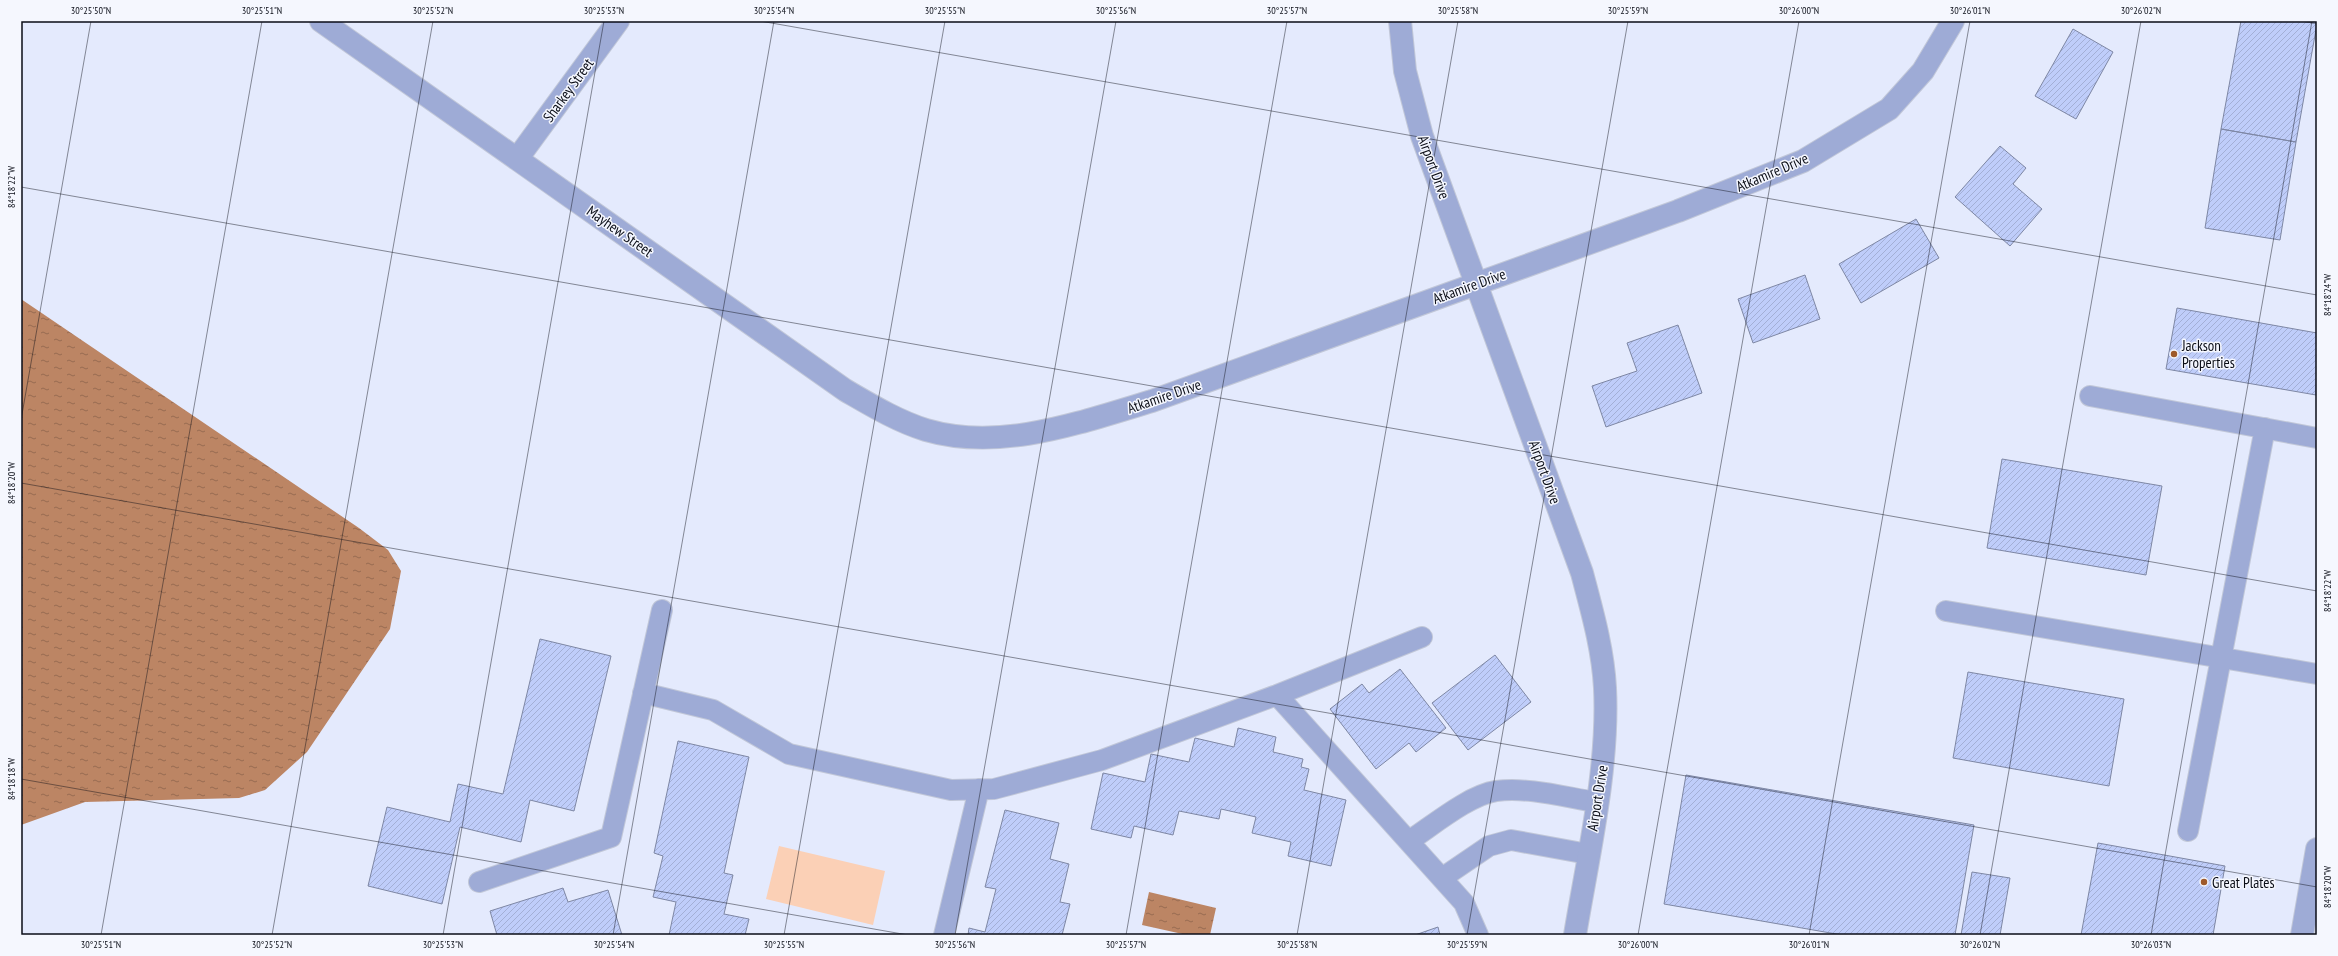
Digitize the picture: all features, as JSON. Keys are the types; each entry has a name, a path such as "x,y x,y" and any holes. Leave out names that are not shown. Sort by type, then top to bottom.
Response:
{"street":[{"name":"Mayhew Street","path":"321,21 845,390 890,416 927,430"},
{"name":"Sharkey Street","path":"517,158 618,21"},
{"name":"Airport Drive","path":"1400,21 1405,71 1422,136 1582,573 1600,639 1605,689 1603,761 1575,935"},
{"name":"Atkamire Drive","path":"927,430 964,436 1006,436 1066,427 1152,401 1678,211 1803,160 1889,109 1922,71 1953,21"},
{"path":"2302,935 2317,849"}],"lane":[{"path":"2090,396 2317,438"},
{"path":"2188,831 2265,428"},
{"path":"479,882 611,837 662,610"},
{"path":"1946,611 2317,674"},
{"path":"643,693 713,710 789,754 951,790 994,789 1102,760 1277,695 1422,637"},
{"path":"1277,695 1464,903 1478,935"},
{"path":"944,935 979,789"},
{"path":"1409,841 1462,805 1495,791 1521,791 1596,802"},
{"path":"1442,878 1490,846 1511,840 1588,854"}],"shaded area":[{"path":"779,846 885,871 873,925 766,899"}],"water":[{"path":"21,299 359,528 388,550 401,571 390,629 307,752 265,790 239,798 85,802 21,825"},
{"path":"1149,892 1216,908 1210,935 1187,935 1142,925"}],"building":[{"path":"2241,21 2302,21 2317,24 2296,142 2221,129"},
{"path":"2302,21 2317,21 2317,24"},
{"path":"2073,29 2113,52 2076,119 2035,96"},
{"path":"2221,129 2296,142 2280,240 2205,228"},
{"path":"2000,146 2026,168 2013,184 2042,209 2010,246 1955,197"},
{"path":"1916,219 1939,258 1861,303 1839,264"},
{"path":"1805,275 1820,319 1753,343 1738,299"},
{"path":"2177,308 2317,333 2316,395 2166,369"},
{"path":"1678,325 1702,393 1606,427 1592,386 1637,371 1627,343"},
{"path":"2002,459 2162,486 2146,575 1987,548"},
{"path":"540,639 611,656 574,811 530,800 521,842 460,827 442,904 368,886 387,807 450,822 458,784 503,794"},
{"path":"1495,655 1531,702 1468,750 1432,703"},
{"path":"1400,669 1446,728 1416,752 1409,743 1376,769 1330,709 1362,684 1369,693"},
{"path":"1968,672 2124,699 2109,786 1953,758"},
{"path":"1238,728 1276,737 1273,752 1303,759 1301,767 1309,769 1304,790 1346,800 1331,866 1288,856 1291,842 1252,833 1256,817 1221,809 1219,819 1179,811 1173,835 1134,826 1131,838 1091,829 1103,773 1145,782 1151,754 1189,762 1195,738 1234,747"},
{"path":"678,741 749,757 724,873 733,875 724,914 749,919 745,935 669,935 676,902 653,897 663,856 654,853"},
{"path":"1686,775 1974,825 1955,935 1842,935 1664,904"},
{"path":"1005,810 1059,823 1050,859 1069,864 1060,902 1070,904 1062,935 968,935 969,928 985,932 996,889 985,887"},
{"path":"2098,843 2225,866 2213,935 2081,935"},
{"path":"1972,872 2010,878 2000,935 1961,935"},
{"path":"563,888 568,902 608,890 622,935 497,935 490,911"},
{"path":"1438,927 1440,935 1415,935"}],"place":[{"name":"Jackson Properties","path":"2174,354"},
{"name":"Great Plates","path":"2204,882"}]}
